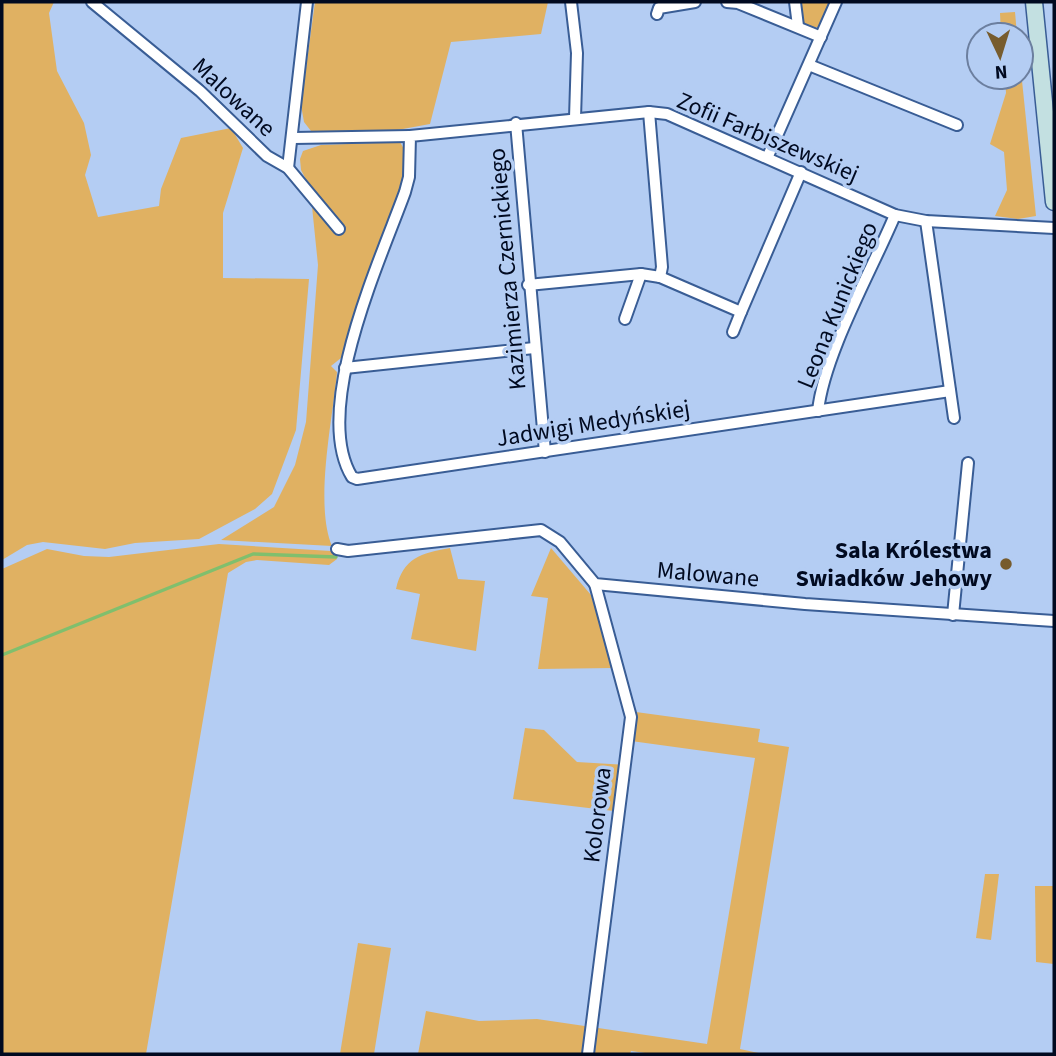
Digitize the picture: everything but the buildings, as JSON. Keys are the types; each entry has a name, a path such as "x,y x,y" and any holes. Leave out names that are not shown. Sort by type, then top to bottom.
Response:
{"main road":[{"path":"1034,2 1054,202"}],"street":[{"name":"Malowane","path":"92,2 200,92 267,156 288,168 339,229"},
{"path":"288,168 294,138 307,2"},
{"path":"571,2 576,53 575,118"},
{"path":"657,14 659,8 666,4 695,2"},
{"path":"727,2 798,26 821,37"},
{"path":"796,2 798,26"},
{"path":"768,156 836,2"},
{"path":"809,65 957,125"},
{"path":"649,111 662,267 660,277"},
{"name":"Zofii Farbiszewskiej","path":"294,138 415,134 649,111 667,114 768,156 895,215 926,221 1054,228"},
{"name":"Kazimierza Czernickiego","path":"516,123 528,285 545,452"},
{"path":"415,134 405,192 345,368 534,348"},
{"path":"733,332 801,172"},
{"name":"Leona Kunickiego","path":"818,411 821,390 833,358 895,215"},
{"path":"926,221 954,418"},
{"path":"625,319 641,274"},
{"path":"528,285 641,274 660,277 741,312"},
{"name":"Jadwigi Medyńskiej","path":"345,368 341,433 352,477 363,478 950,391"},
{"path":"953,615 968,464"},
{"path":"337,549 348,551 530,530 548,533 595,584"},
{"name":"Malowane","path":"595,584 953,615 1054,621"},
{"name":"Kolorowa","path":"588,1054 631,717 595,584"}],"shaded area":[{"path":"2,2 54,2 49,13 57,71 84,123 91,155 85,175 98,217 159,206 161,189 181,138 231,128 243,148 223,213 223,278 309,279 296,430 272,494 255,509 199,539 135,543 105,549 43,542 27,545 2,560"},
{"path":"315,2 548,2 541,34 451,42 430,124 392,131 321,132 311,131 304,122 301,105"},
{"path":"799,2 829,2 818,27 811,29 803,24"},
{"path":"1015,12 1016,21 1000,21 1000,13"},
{"path":"1023,91 1036,216 1018,219 995,216 1007,190 1004,152 990,144 1006,93"},
{"path":"400,142 404,149 404,182 341,358 331,366 337,372 326,460 325,508 332,546 221,540 274,507 295,465 306,422 318,265 310,187 301,170 300,159 303,151 321,145"},
{"path":"219,544 331,551 337,559 329,565 257,560 246,562 228,573 146,1054 2,1054 2,569 47,549 84,556 109,557"},
{"path":"450,548 458,579 485,581 476,651 411,639 420,594 396,589 403,570 415,559 430,552"},
{"path":"551,548 591,595 613,668 538,669 548,598 531,596"},
{"path":"636,712 760,729 758,742 789,747 740,1049 763,1054 652,1054 631,1051 630,1054 418,1054 426,1011 479,1021 537,1019 707,1044 755,758 631,741"},
{"path":"525,728 544,730 577,762 627,765 622,812 513,799"},
{"path":"985,874 999,874 991,940 976,938"},
{"path":"1035,886 1054,886 1054,964 1036,962"},
{"path":"358,943 391,948 374,1054 340,1054"}],"waterway":[{"path":"2,655 253,554 336,557"}],"place":[{"name":"Sala Królestwa Swiadków Jehowy","path":"1006,564"}]}
